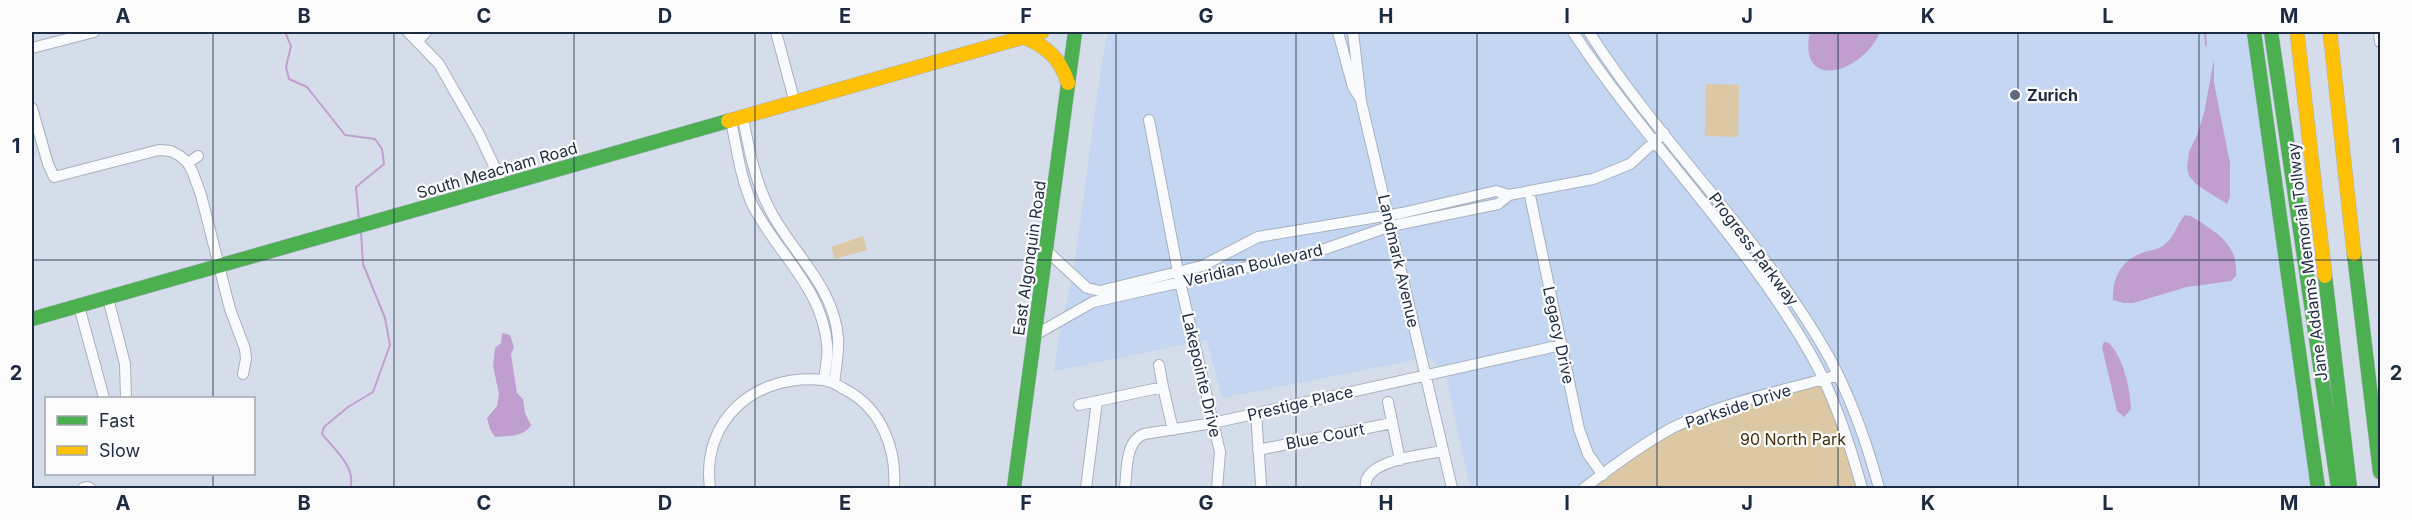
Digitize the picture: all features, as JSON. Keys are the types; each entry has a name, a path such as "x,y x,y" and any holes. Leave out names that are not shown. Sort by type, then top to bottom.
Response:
{"main road":[{"name":"South Meacham Road","path":"32,319 1042,32"},
{"name":"East Algonquin Road","path":"1014,489 1075,32"},
{"path":"2254,32 2318,489"},
{"path":"2271,32 2338,489"},
{"name":"Jane Addams Memorial Tollway","path":"2297,32 2350,489"},
{"path":"2330,32 2380,472"},
{"path":"1024,37 1046,47 1055,55 1068,83"}],"street":[{"path":"32,48 94,32"},
{"path":"408,32 439,64 456,91 480,134 503,185"},
{"path":"418,41 426,32"},
{"path":"776,32 795,103"},
{"path":"1338,32 1353,87 1361,101"},
{"name":"Landmark Avenue","path":"1353,32 1361,101 1452,489"},
{"name":"Progress Parkway","path":"1573,32 1615,93 1760,278 1787,316 1823,380 1851,450 1862,489"},
{"name":"Progress Parkway","path":"1589,32 1626,85 1805,317 1838,375 1866,445 1879,489"},
{"path":"2379,32 2380,42"},
{"path":"32,108 54,177 159,150 171,151 188,163 201,195 230,309 245,349 243,374"},
{"path":"737,120 745,186 753,206 771,236 810,289 817,305 828,345 829,382"},
{"name":"Lakepointe Drive","path":"1149,120 1179,277 1220,452 1217,489"},
{"name":"Veridian Boulevard","path":"1035,335 1093,302 1179,277 1258,237 1498,204 1509,195 1593,179 1630,164 1664,132"},
{"path":"188,163 198,156"},
{"name":"Legacy Drive","path":"1530,191 1579,429 1588,454 1603,475"},
{"name":"Veridian Boulevard","path":"1047,251 1087,288 1100,291 1319,252 1389,220"},
{"path":"108,298 125,364 126,397"},
{"path":"79,306 103,397"},
{"name":"Prestige Place","path":"1125,489 1130,448 1138,436 1213,423 1561,345"},
{"path":"1159,365 1173,430"},
{"name":"Parkside Drive","path":"1584,489 1663,434 1702,415 1838,375"},
{"path":"710,489 709,464 716,439 727,418 740,402 762,389 802,381 829,382 861,400 880,423 892,453 897,488"},
{"path":"1079,405 1163,387"},
{"path":"1086,489 1097,401"},
{"path":"1388,402 1400,460"},
{"path":"1256,413 1261,484"},
{"name":"Blue Court","path":"1258,450 1392,423"},
{"path":"1366,489 1365,484 1371,472 1387,463 1443,451"}],"shaded area":[{"path":"1118,32 2253,32 2322,488 1470,488 1445,372 1429,357 1222,398 1207,340 1054,371 1074,269 1107,35"},
{"path":"1810,32 1880,32 1872,46 1860,58 1847,66 1834,70 1822,70 1813,64 1809,51"},
{"path":"2214,59 2214,83 2230,163 2230,197 2227,204 2197,185 2189,176 2187,168 2189,152 2204,113"},
{"path":"2185,215 2210,228 2228,244 2236,266 2236,276 2231,281 2187,287 2133,303 2113,300 2116,278 2123,265 2135,256 2164,245"},
{"path":"502,333 510,335 514,347 511,354 517,393 523,399 525,413 531,425 520,434 495,437 487,418 497,406 499,394 493,366 495,348 501,343"},
{"path":"2104,342 2109,343 2119,357 2125,374 2131,409 2124,417 2117,411 2102,347"}],"green space":[{"path":"1706,84 1739,85 1738,137 1705,136"},
{"path":"863,236 867,250 835,259 831,247"},
{"name":"90 North Park","path":"1823,380 1862,488 1584,488 1672,429"}],"waterway":[{"path":"285,32 291,46 286,67 289,79 307,87 345,135 375,139 382,149 384,164 356,187 359,221"},
{"path":"2205,32 2206,45"},
{"path":"350,488 350,473 347,466 322,434 324,427 348,407 373,392 390,345 385,318 363,264 361,232"}],"traffic: fast":[{"path":"1014,488 1075,32"},
{"path":"2254,32 2318,488"},
{"path":"2271,32 2338,488"},
{"path":"32,319 728,121"},
{"path":"2354,254 2380,472"},
{"path":"2325,276 2350,488"}],"traffic: slow":[{"path":"728,121 1042,32"},
{"path":"2297,32 2325,276"},
{"path":"2330,32 2354,254"},
{"path":"1024,37 1052,54 1068,83"}],"place":[{"name":"Zurich","path":"2015,95"}]}
